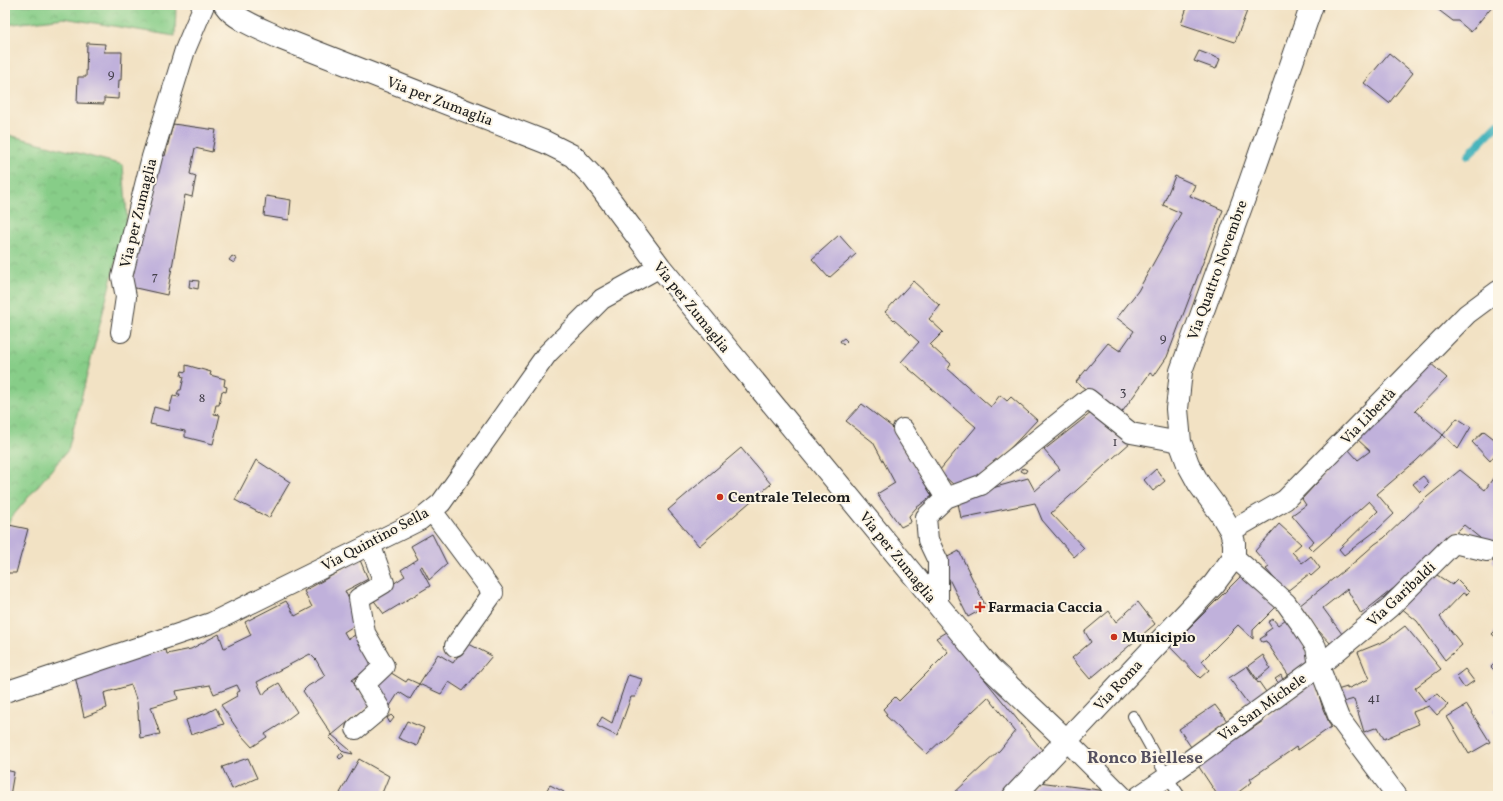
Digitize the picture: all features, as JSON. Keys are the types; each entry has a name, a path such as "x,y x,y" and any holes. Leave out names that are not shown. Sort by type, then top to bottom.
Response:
{"street":[{"name":"Via per Zumaglia","path":"121,332 126,297 122,277 152,157 186,50 204,5"},
{"name":"Via per Zumaglia","path":"225,5 228,10 248,23 280,38 545,142 573,156 593,178 660,267 990,668 1066,740"},
{"name":"Via Quattro Novembre","path":"1231,531 1221,514 1199,484 1188,464 1180,442 1177,409 1180,371 1250,182 1312,5"},
{"name":"Via Quintino Sella","path":"5,692 211,623 420,520 441,503 547,354 602,299 660,267"},
{"name":"Via Libertà","path":"1231,531 1285,500 1467,314 1498,290"},
{"path":"938,605 938,561 928,540 926,517 946,498 981,485 1088,399 1131,433 1180,442"},
{"path":"903,429 946,498"},
{"path":"432,511 493,593 455,646"},
{"path":"1231,531 1234,543 1234,557 1286,603 1316,647 1319,666 1339,718 1397,796"},
{"name":"Via Garibaldi","path":"1319,666 1390,607 1454,543 1487,551"},
{"path":"356,729 380,709 365,684 384,666 365,633 359,598 384,583 370,544"},
{"name":"Via Roma","path":"1014,796 1214,584 1234,557"},
{"name":"Via San Michele","path":"1139,796 1319,666"},
{"path":"1066,740 1122,796"}],"lane":[{"path":"1133,716 1167,777 1180,796"}],"green space":[{"path":"5,5 176,5 175,36 64,18 5,25"},
{"path":"5,134 123,165 127,217 68,450 11,518 5,531"}],"building":[{"path":"1188,5 1243,5 1242,9 1247,11 1235,42 1181,24"},
{"path":"1438,5 1493,5 1471,32 1458,21 1453,21 1436,8"},
{"path":"87,43 105,44 104,52 122,52 121,80 119,80 118,99 104,98 104,104 77,103 78,77 86,77"},
{"path":"1199,51 1220,59 1216,69 1194,61"},
{"path":"1389,53 1413,73 1389,103 1364,83"},
{"path":"173,124 216,130 212,152 195,148 190,174 196,176 192,197 185,195 167,295 131,287 148,185 157,153 165,156"},
{"path":"1175,176 1195,185 1190,196 1223,210 1167,357 1154,376 1150,373 1120,415 1076,382 1108,343 1120,351 1134,331 1117,318 1138,291 1181,213 1163,205"},
{"path":"266,196 291,200 289,220 264,216"},
{"path":"839,235 856,254 829,278 812,259"},
{"path":"232,256 237,259 234,263 229,260"},
{"path":"190,280 199,281 198,289 189,287"},
{"path":"913,281 940,306 929,319 943,332 930,345 951,364 948,369 991,407 1000,395 1007,401 1011,397 1037,420 989,471 956,487 939,471 976,427 901,362 919,342 885,312"},
{"path":"844,338 847,341 843,345 840,341"},
{"path":"1428,361 1447,378 1415,411 1443,435 1416,461 1377,494 1394,514 1377,530 1344,555 1339,549 1378,511 1369,501 1313,551 1308,546 1314,541 1292,515 1306,505 1302,499 1348,449 1358,460 1370,451 1357,439"},
{"path":"186,365 211,372 210,375 225,379 224,386 227,387 226,392 222,391 219,405 216,405 214,414 220,415 213,444 185,437 185,431 150,424 154,407 169,411 173,396 179,397 180,394 177,394 179,390 181,390 184,377 181,376 182,371 186,372"},
{"path":"862,404 892,427 932,496 916,508 909,516 911,522 901,527 877,494 895,483 873,442 846,421"},
{"path":"1096,409 1131,442 1051,513 1084,548 1074,557 1042,520 1035,503 961,518 957,498 1028,478 1035,491 1060,469 1044,450"},
{"path":"1457,418 1471,427 1458,449 1443,435"},
{"path":"1484,431 1498,442 1498,451 1490,461 1472,442"},
{"name":"Centrale Telecom","path":"741,448 771,484 699,546 668,510"},
{"path":"256,460 290,482 269,518 235,500"},
{"path":"1023,468 1027,470 1025,473 1021,471"},
{"path":"1156,469 1165,481 1153,491 1144,480"},
{"path":"1460,470 1485,490 1498,471 1498,566 1492,561 1497,552 1464,525 1417,570 1361,614 1347,589 1323,608 1345,638 1333,646 1315,627 1299,606 1384,538 1427,497"},
{"path":"1423,476 1429,483 1420,492 1413,484"},
{"path":"1279,524 1301,544 1292,552 1302,563 1311,556 1320,568 1311,576 1309,574 1286,592 1266,569 1269,567 1255,551"},
{"path":"9,525 28,529 16,573 8,573 5,581 5,538"},
{"path":"432,534 447,564 429,580 422,566 420,567 430,586 384,614 372,598 405,576 401,570 418,559 411,546"},
{"path":"959,551 986,607 968,617 940,561"},
{"path":"360,560 368,579 345,591 360,622 344,632 348,639 357,634 374,664 352,680 370,704 332,735 303,691 308,686 325,676 316,660 310,654 257,682 263,695 267,690 279,683 297,712 265,734 267,737 252,747 242,736 221,705 237,696 236,693 240,691 237,685 214,694 210,685 176,691 178,699 151,707 160,734 140,738 137,702 131,685 104,693 107,708 84,717 75,676 123,659 166,650 167,654 191,649 219,634 224,648 251,635 245,622 286,601 295,616 312,607 304,591"},
{"path":"1431,571 1452,585 1457,580 1469,592 1466,595 1463,593 1440,617 1462,645 1445,660 1417,621 1400,607"},
{"path":"1243,574 1276,607 1253,630 1253,639 1238,625 1202,661 1209,670 1200,678 1170,647"},
{"name":"Municipio","path":"1138,602 1155,624 1090,679 1072,658 1091,642 1085,631 1109,611 1116,622"},
{"path":"1273,619 1278,625 1286,619 1298,632 1312,662 1289,676 1266,641 1262,642 1260,639 1272,628 1268,622"},
{"path":"1405,626 1441,669 1415,688 1425,701 1437,694 1448,705 1437,715 1429,706 1413,712 1419,724 1384,739 1378,727 1364,732 1354,699 1340,703 1337,690 1347,687 1347,689 1369,679 1358,652 1385,641"},
{"path":"1498,628 1498,639 1492,634"},
{"path":"946,632 1043,751 1006,796 951,796 1000,750 1015,731 988,697 927,754 885,715 887,714 883,709 895,697 899,701 948,652 936,638"},
{"path":"467,643 492,656 463,691 449,682 441,694 419,684 438,654 453,663"},
{"path":"1263,655 1270,668 1257,679 1248,666"},
{"path":"1498,660 1498,674 1491,667"},
{"path":"1247,666 1266,692 1249,705 1229,678"},
{"path":"1465,669 1474,681 1464,688 1456,676"},
{"path":"388,671 406,682 408,679 419,684 410,699 399,692 390,706 373,693"},
{"path":"628,675 642,679 635,697 631,697 617,736 597,726 602,717 612,723"},
{"path":"1281,675 1283,680 1279,683 1275,679"},
{"path":"1315,682 1323,709 1331,727 1298,750 1296,747 1250,779 1252,782 1236,794 1238,796 1218,796 1197,764 1235,736 1237,739 1263,721 1261,719"},
{"path":"1215,705 1227,721 1191,747 1179,729"},
{"path":"1467,705 1490,742 1469,754 1447,717"},
{"path":"1498,707 1498,716 1494,710"},
{"path":"216,708 224,724 191,735 186,720 207,713"},
{"path":"391,715 394,718 390,723 387,718"},
{"path":"407,721 424,728 417,746 398,738"},
{"path":"332,735 353,754 344,752 329,737"},
{"path":"341,753 344,756 340,759 338,757"},
{"path":"248,758 257,778 232,789 222,767"},
{"path":"359,759 389,776 382,793 378,793 377,796 345,796 340,793"},
{"path":"5,770 14,772 10,796 5,796"},
{"path":"1039,782 1107,791 1111,796 1026,796"},
{"path":"550,785 564,792 562,796 555,796 546,791"}],"waterway":[{"path":"1468,155 1498,124"}],"place":[{"name":"Centrale Telecom","path":"720,497"},
{"name":"Farmacia Caccia","path":"980,607"},
{"name":"Municipio","path":"1114,637"}],"district":[{"name":"Ronco Biellese","path":"1145,757"}]}
